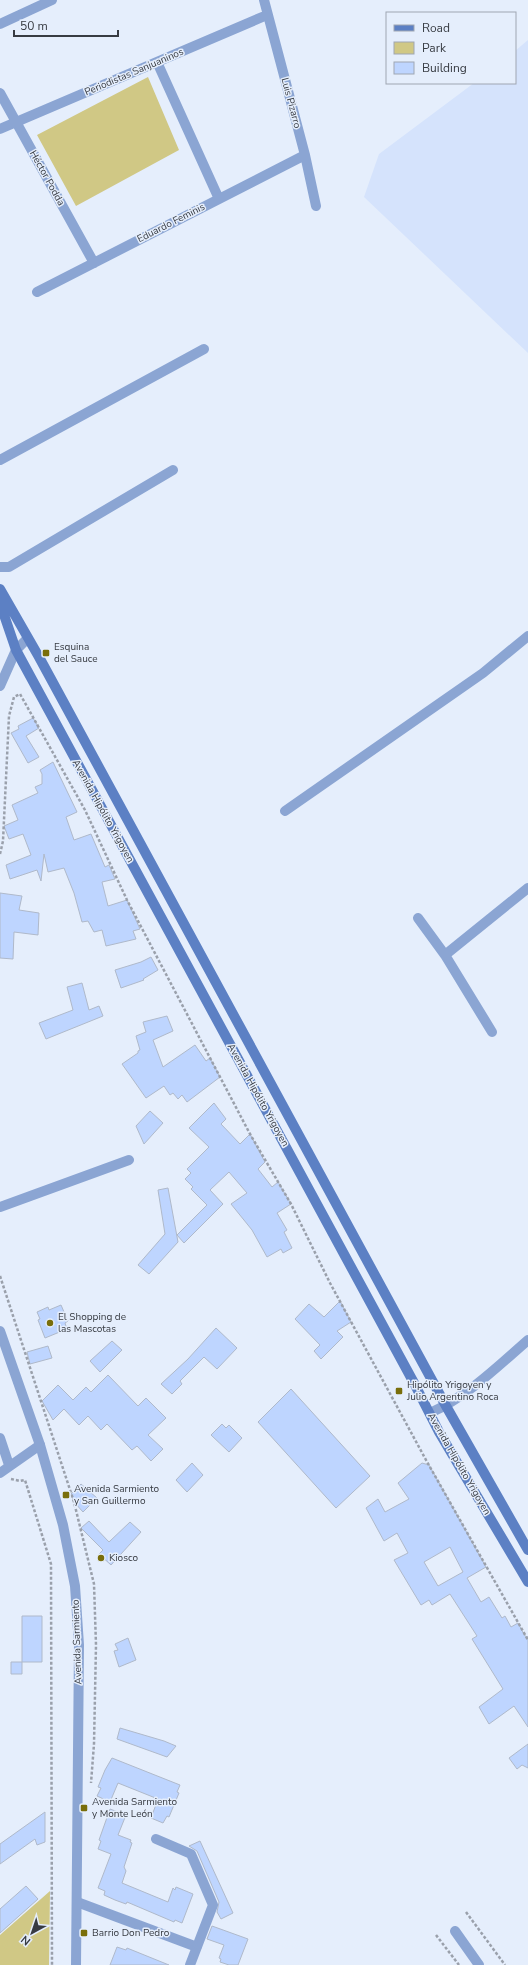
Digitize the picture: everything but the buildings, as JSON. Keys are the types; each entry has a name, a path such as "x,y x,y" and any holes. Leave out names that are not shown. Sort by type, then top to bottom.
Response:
{"main road":[{"name":"Avenida Hipólito Yrigoyen","path":"0,588 27,639 39,657 446,1406 528,1550"},
{"name":"Avenida Hipólito Yrigoyen","path":"0,603 16,650 430,1413 528,1582"},
{"path":"266,1109 281,1102"}],"street":[{"path":"0,24 52,0"},
{"name":"Luis Pizarro","path":"264,0 305,155 316,206"},
{"name":"Periodistas Sanjuaninos","path":"0,130 267,15"},
{"path":"157,62 219,199"},
{"name":"Héctor Podda","path":"0,93 94,263"},
{"name":"Eduardo Feminis","path":"37,292 305,155"},
{"path":"0,460 204,349"},
{"path":"0,566 9,567 173,470"},
{"path":"285,811 482,673 528,636"},
{"path":"0,686 16,650 27,639"},
{"path":"445,955 528,888"},
{"path":"418,918 445,955 492,1032"},
{"path":"0,1207 129,1160"},
{"name":"Avenida Sarmiento","path":"0,1331 40,1445 63,1525 76,1601 79,1645 76,1965"},
{"path":"430,1413 446,1406 479,1383 528,1340"},
{"path":"0,1438 9,1465"},
{"path":"4,1475 9,1465 40,1445"},
{"path":"156,1839 191,1854 213,1904 190,1965"},
{"path":"77,1902 198,1947"},
{"path":"455,1931 479,1965"}],"path":[{"path":"0,854 3,841 8,716 14,697 20,694 85,810 127,900 250,1134 291,1204 333,1289 426,1460 528,1640"},
{"path":"4,1475 20,1482 25,1480 51,1564 52,1965"},
{"path":"466,1912 505,1965"},
{"path":"436,1935 459,1965"}],"shaded area":[{"path":"528,40 528,353 364,197 379,154 473,84 516,84 516,50"}],"green space":[{"path":"148,77 179,150 76,206 37,135"},
{"path":"50,1891 49,1965 0,1965 0,1935"}],"place":[{"name":"Esquina del Sauce","path":"46,653"},
{"name":"El Shopping de las Mascotas","path":"50,1323"},
{"name":"Hipólito Yrigoyen y Julio Argentino Roca","path":"399,1391"},
{"name":"Avenida Sarmiento y San Guillermo","path":"66,1495"},
{"name":"Kiosco","path":"101,1558"},
{"name":"Avenida Sarmiento y Monte León","path":"84,1808"},
{"name":"Barrio Don Pedro","path":"84,1933"}]}
